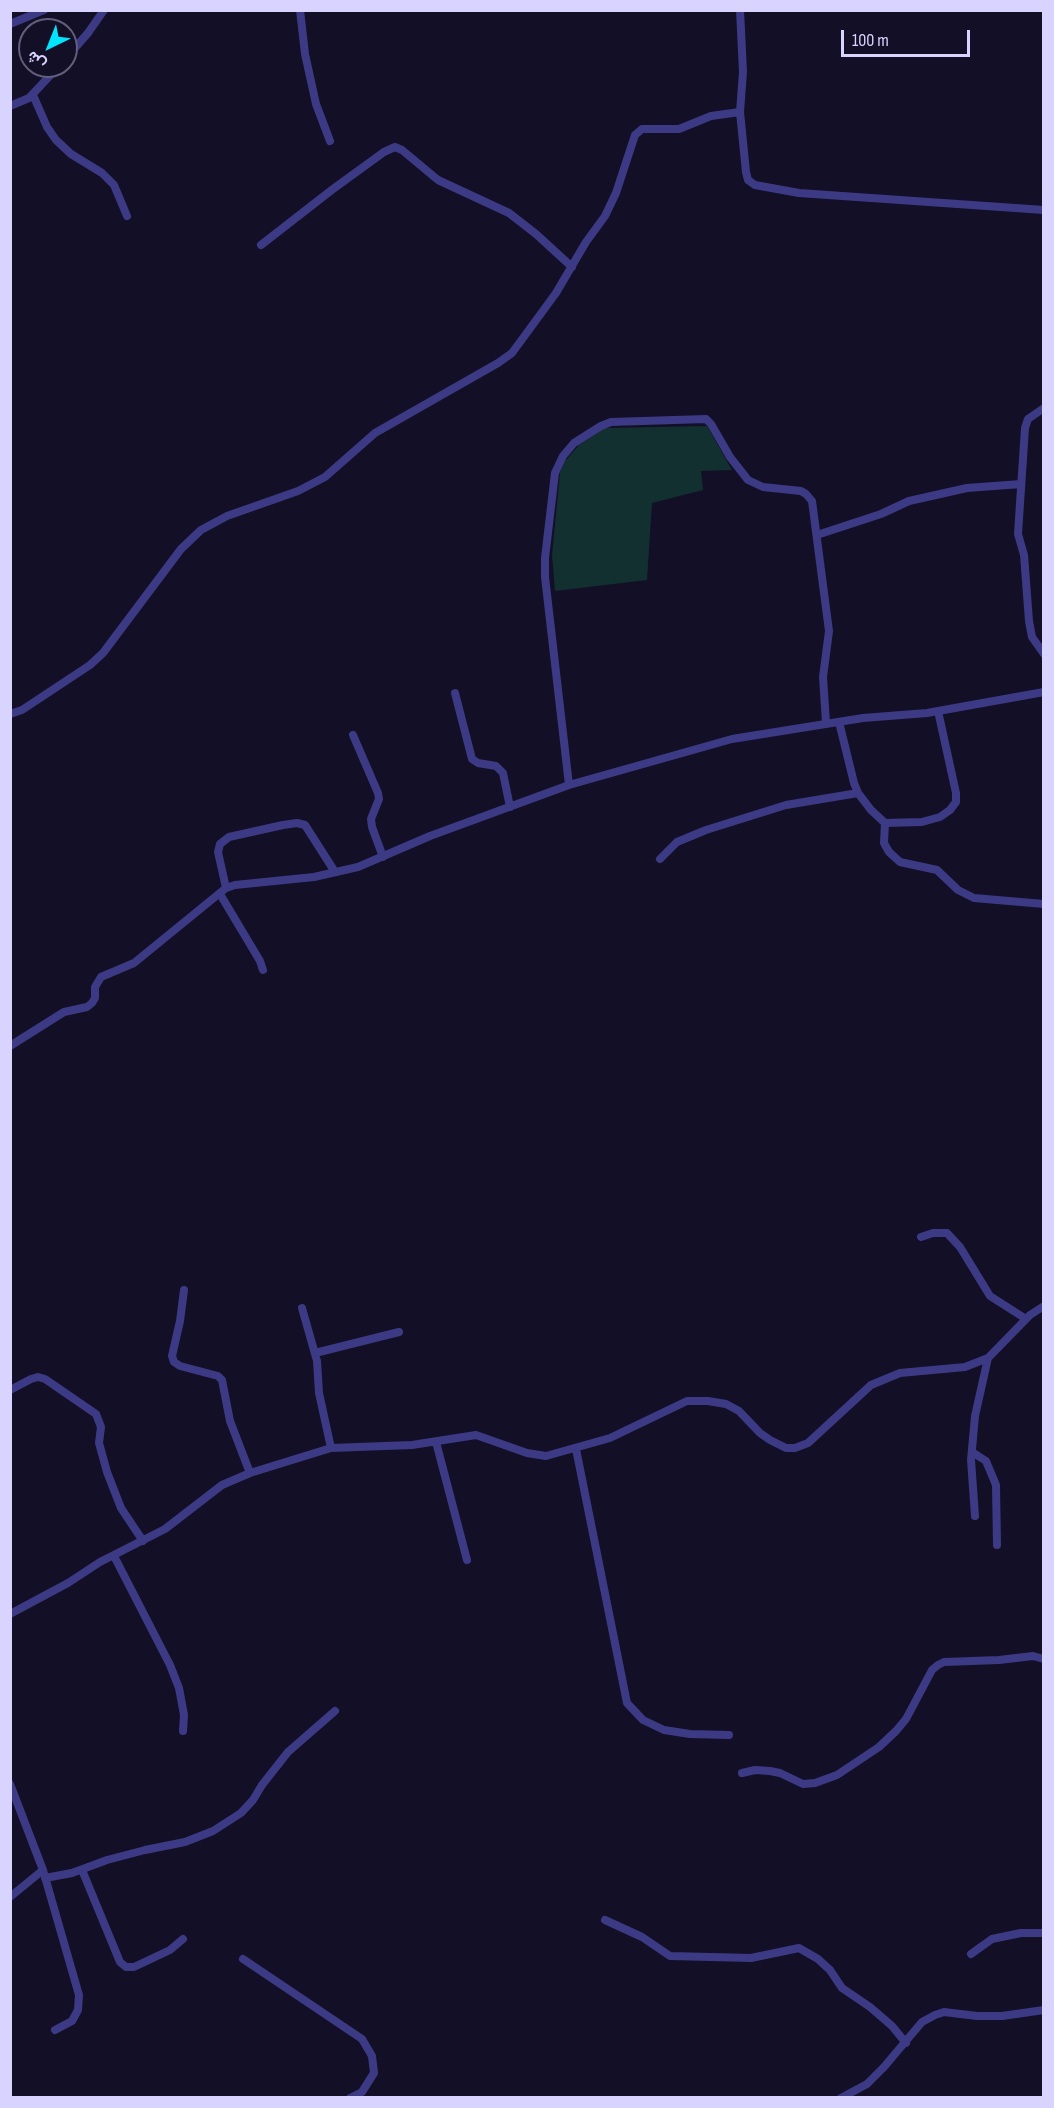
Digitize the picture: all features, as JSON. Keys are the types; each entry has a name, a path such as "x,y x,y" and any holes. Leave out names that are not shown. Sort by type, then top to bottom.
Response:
{"street":[{"path":"10,24 44,10"},
{"path":"78,44 104,10"},
{"path":"300,10 305,54 316,104 330,141"},
{"path":"740,10 743,72 740,112 746,172 748,180 755,185 800,193 1044,210"},
{"path":"10,106 33,95 48,78"},
{"path":"33,95 56,140 71,154 102,173 114,185 127,216"},
{"path":"10,714 22,710 90,665 103,653 181,549 201,530 227,516 298,491 325,477 375,433 512,353 556,294 612,200 635,135 642,129 679,129 711,116 740,112"},
{"path":"261,245 333,189 384,152 395,147 402,150 438,180 509,213 572,267"},
{"path":"1044,408 1028,419 1025,428 1018,534 1024,555 1032,637 1044,654"},
{"path":"569,785 545,577 545,558 555,473 563,456 574,443 611,422 706,419 748,480 763,488 793,489 807,494 812,501 829,631 823,677 826,723"},
{"path":"817,535 881,514 909,501 967,488 1021,484"},
{"path":"10,1046 64,1012 87,1007 92,1003 95,987 101,977 134,963 223,891 256,881 314,877 358,867 430,836 569,785 732,739 826,723 938,711 1044,692"},
{"path":"455,693 472,759 478,763 496,766 503,773 510,807"},
{"path":"839,722 854,783 858,793 871,810 885,823 922,822 940,818 956,802 938,711"},
{"path":"353,735 378,793 379,799 371,819 382,857"},
{"path":"660,859 677,843 706,830 786,805 858,793"},
{"path":"262,970 223,891 218,852 220,844 229,837 297,823 304,825 335,872"},
{"path":"885,823 884,843 889,852 900,862 937,870 958,890 974,898 1044,904"},
{"path":"921,1237 933,1233 947,1233 960,1247 990,1296 1026,1319"},
{"path":"184,1290 172,1356 174,1362 180,1366 218,1376 222,1380 230,1421 250,1473"},
{"path":"10,1614 68,1583 100,1562 165,1529 222,1485 250,1473 331,1448 412,1445 476,1435 536,1456 546,1456 610,1438 687,1401 708,1401 726,1404 739,1411 770,1440 786,1448 795,1448 808,1443 871,1385 900,1372 965,1367 988,1358 1026,1319 1044,1306"},
{"path":"302,1308 317,1362 319,1393 331,1448"},
{"path":"315,1353 399,1332"},
{"path":"975,1516 972,1452 975,1416 988,1358"},
{"path":"10,1390 38,1377 45,1379 96,1414 101,1427 99,1443 107,1472 121,1508 143,1541"},
{"path":"436,1442 467,1560"},
{"path":"576,1449 627,1703 643,1720 664,1730 690,1734 729,1735"},
{"path":"972,1452 986,1461 996,1485 997,1545"},
{"path":"114,1556 170,1665 179,1688 184,1715 183,1731"},
{"path":"742,1773 755,1770 770,1771 780,1773 803,1784 815,1783 837,1775 879,1747 896,1731 906,1719 932,1670 938,1665 944,1662 1033,1656 1044,1659"},
{"path":"10,1897 44,1874 82,1870 107,1860 185,1842 213,1831 241,1813 288,1752 335,1711"},
{"path":"10,1784 44,1874 79,1995 78,2010 72,2020 55,2030"},
{"path":"82,1870 120,1962 134,1967 170,1950 183,1939"},
{"path":"604,1920 642,1937 670,1956 750,1958 800,1948 818,1959 830,1970 842,1988 870,2007 892,2026 906,2043"},
{"path":"971,1953 992,1939 1021,1933 1044,1933"},
{"path":"243,1959 362,2039 372,2056 374,2073 362,2092 350,2097"},
{"path":"841,2097 867,2084 906,2043 922,2022 935,2014 944,2012 1002,2016 1044,2010"}],"green space":[{"path":"707,426 732,470 701,471 703,490 652,503 647,580 555,591 552,555 560,473 565,461 579,445 605,428"}]}
